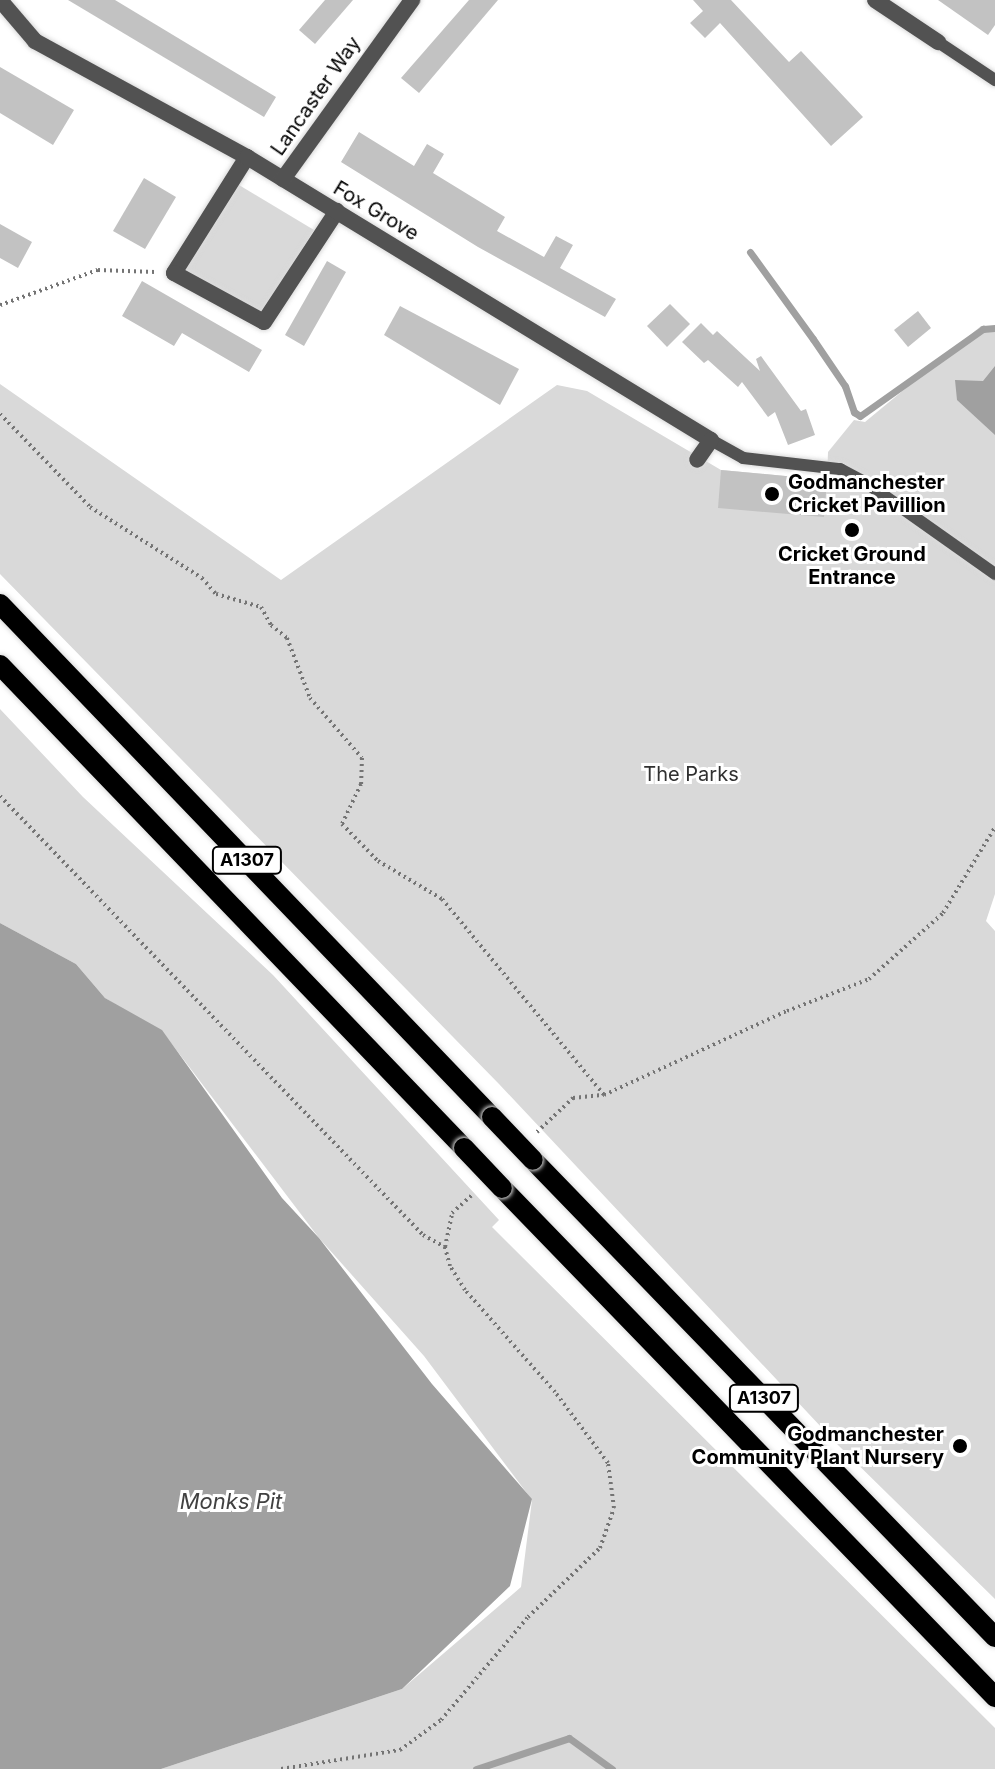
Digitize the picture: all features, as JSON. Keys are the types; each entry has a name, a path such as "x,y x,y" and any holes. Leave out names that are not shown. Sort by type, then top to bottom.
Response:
{"main road":[{"name":"A1307","path":"0,604 995,1637"},
{"name":"A1307","path":"0,665 995,1697"}],"street":[{"name":"Lancaster Way","path":"283,179 412,0"},
{"path":"875,0 938,42"},
{"name":"Fox Grove","path":"2,2 35,41 247,157 711,440"},
{"path":"247,157 174,273 264,322 337,211"},
{"path":"697,460 711,440"}],"lane":[{"path":"938,42 995,80"},
{"path":"711,440 743,458 840,469 995,574"}],"path":[{"path":"0,305 98,270 174,273"},
{"path":"0,414 90,507 202,578 216,594 261,607 271,625 287,638 310,698 362,758 361,784 342,824 378,861 442,899 604,1095"},
{"path":"0,796 423,1235 445,1247"},
{"path":"537,1132 573,1098 604,1095 787,1011 869,979 943,913 995,827"},
{"path":"281,1769 400,1750 441,1720 528,1617 600,1548 614,1508 608,1463 555,1392 465,1290 450,1266 445,1247 452,1213 473,1194"}],"green space":[{"path":"234,182 314,230 261,315 182,271"},
{"name":"The Parks","path":"981,326 995,326 995,894 986,921 995,931 995,1599 838,1445 499,1084 0,574 0,384 281,580 557,385 587,391 721,470 827,480 828,452 854,420 865,422"},
{"path":"0,709 83,797 273,975 499,1220 492,1227 995,1728 995,1769 161,1769 402,1689 521,1587 532,1500 424,1356 319,1238 165,1035 105,998 76,964 0,923"}],"water":[{"path":"995,366 995,435 957,400 955,380 983,381"},
{"name":"Monks Pit","path":"0,923 76,964 105,998 162,1030 282,1198 319,1238 432,1384 532,1499 510,1586 402,1689 161,1769 0,1769"}],"building":[{"path":"68,0 115,0 276,97 264,117"},
{"path":"325,0 353,0 315,44 299,30"},
{"path":"469,0 498,0 419,93 401,78"},
{"path":"693,0 731,0 789,62 801,51 863,117 831,146 720,23 705,38 690,23 703,11"},
{"path":"938,0 995,0 995,25 988,35"},
{"path":"0,67 74,110 53,145 0,113"},
{"path":"359,132 414,166 427,144 444,154 433,173 505,217 497,231 544,257 556,236 573,245 560,268 616,299 605,317 478,247 341,162"},
{"path":"144,178 176,197 145,249 113,231"},
{"path":"0,224 32,242 18,268 0,258"},
{"path":"327,261 346,272 304,346 285,335"},
{"path":"142,281 262,350 249,372 182,333 174,346 122,316"},
{"path":"670,304 690,324 667,347 647,326"},
{"path":"400,306 519,369 500,405 384,335"},
{"path":"918,311 931,328 908,347 894,330"},
{"path":"701,323 713,335 717,331 760,371 756,359 761,356 801,411 806,409 815,435 788,445 775,412 768,417 742,382 738,387 708,360 704,363 682,342"},
{"name":"Godmanchester Cricket Pavillion","path":"721,470 827,480 824,517 718,508"}],"waterway":[{"path":"750,252 845,386 854,412 860,416 983,329 995,328"},
{"path":"476,1769 569,1738 612,1769"}],"place":[{"name":"Godmanchester Cricket Pavillion","path":"772,494"},
{"name":"Cricket Ground Entrance","path":"852,530"},
{"name":"Godmanchester Community Plant Nursery","path":"960,1446"}]}
